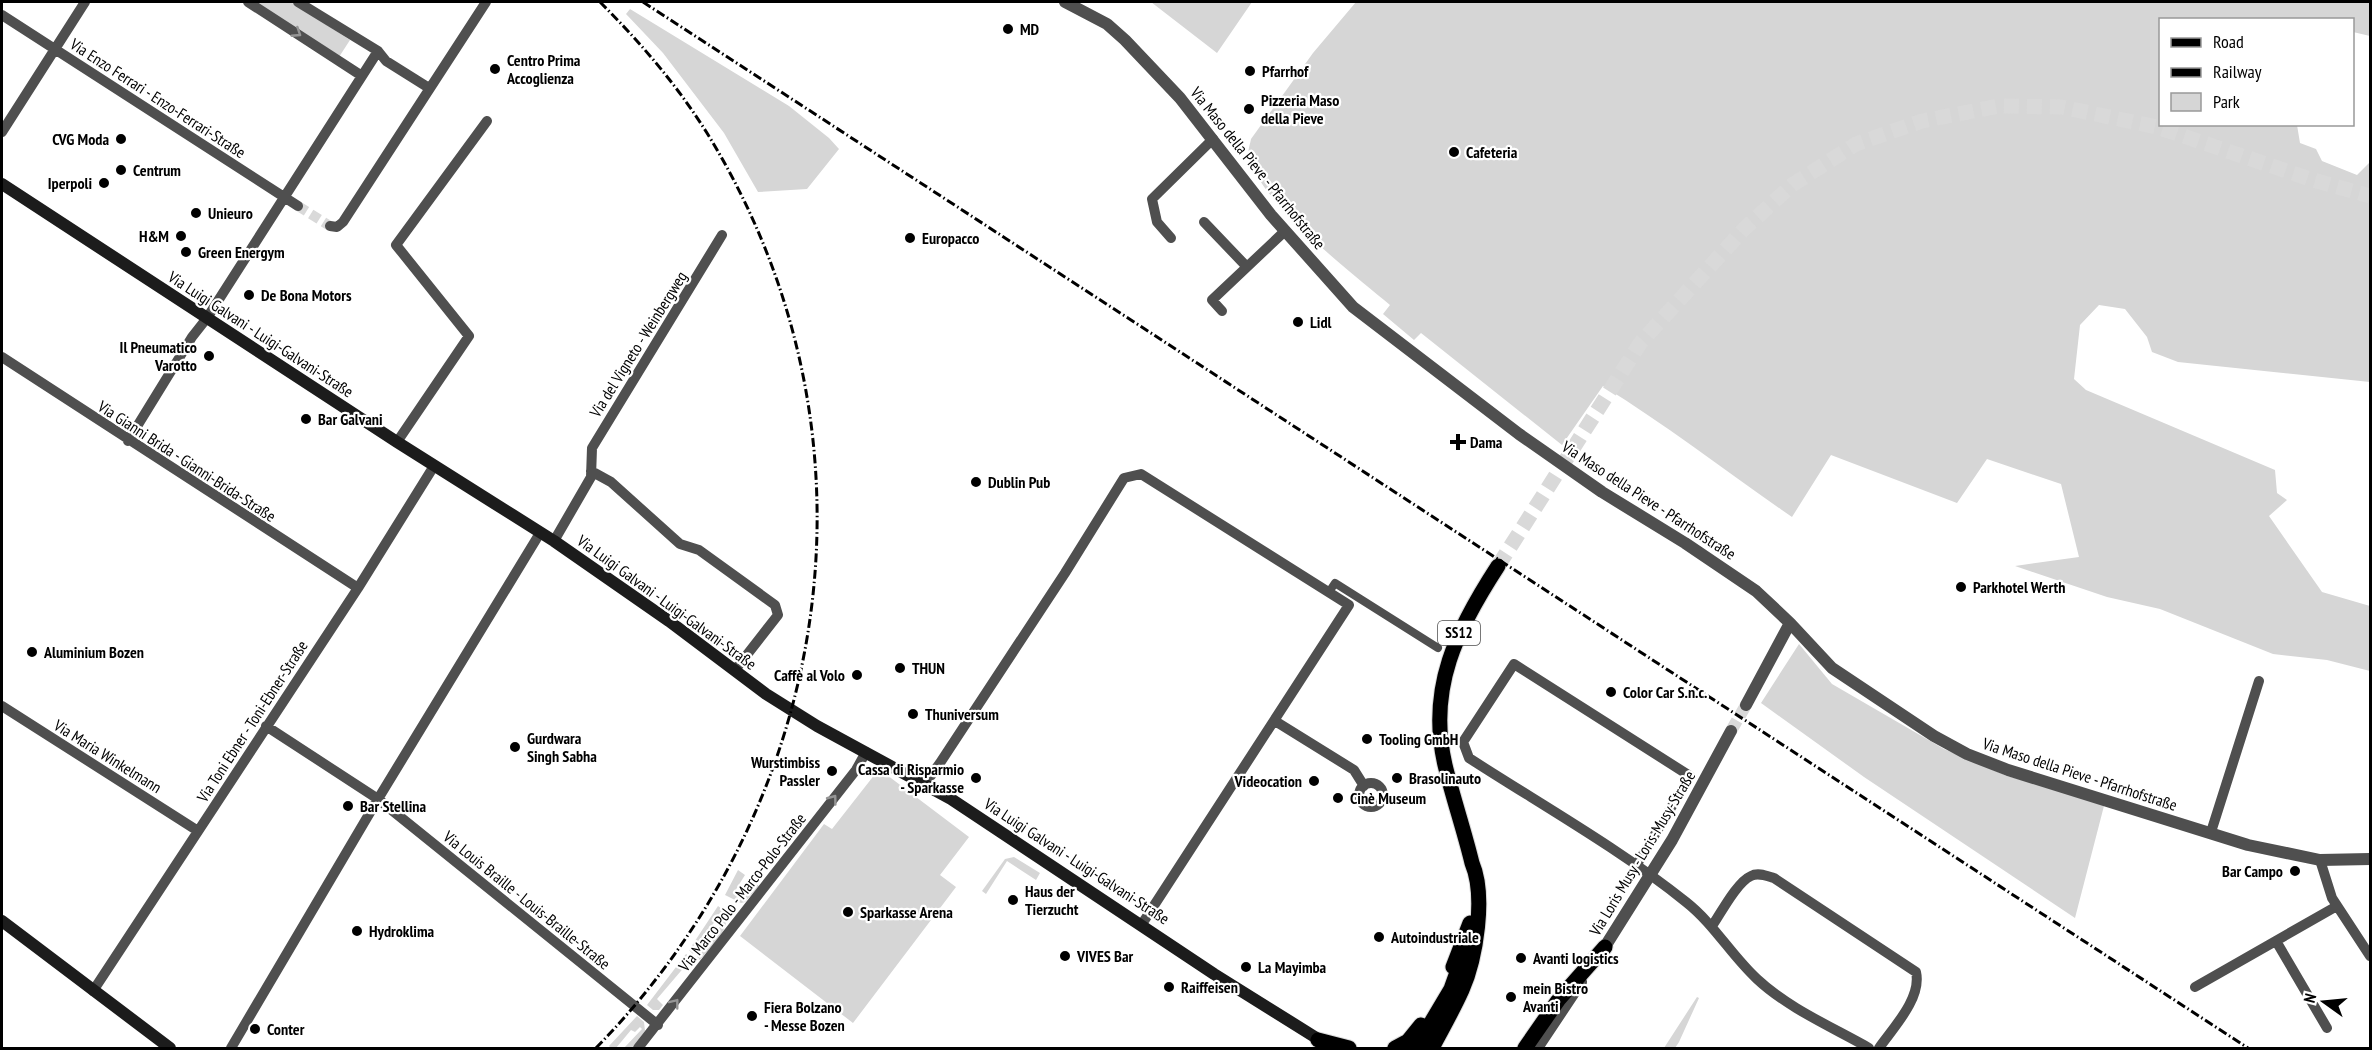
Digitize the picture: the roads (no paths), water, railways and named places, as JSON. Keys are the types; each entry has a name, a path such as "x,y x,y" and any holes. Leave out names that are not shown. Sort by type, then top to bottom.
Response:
{"main road":[{"name":"Via Luigi Galvani - Luigi-Galvani-Straße","path":"2,184 434,466 554,541 669,621 780,703 979,816 1324,1046 1335,1048"},
{"name":"SS12","path":"1456,1003 1473,951 1479,897 1477,874 1445,764 1440,707 1444,672 1456,638 1472,606 1498,566"},
{"name":"SS12","path":"1416,1048 1451,989 1464,951 1473,901 1472,863"},
{"path":"2,921 170,1048"},
{"path":"1395,1048 1413,1037 1428,1015 1455,962 1470,923"},
{"path":"1525,1048 1559,999 1605,947"},
{"path":"1432,1048 1456,1003"},
{"path":"1437,1048 1456,1003"},
{"path":"1324,1046 1349,1048"}],"street":[{"path":"2,132 85,2"},
{"path":"248,2 362,76"},
{"path":"298,2 378,51 386,61 429,88"},
{"path":"333,227 486,2"},
{"name":"Via Maso della Pieve - Pfarrhofstraße","path":"1065,2 1107,24 1180,98 1286,231 1353,307 1519,434 1602,492 1756,591 1832,668 1934,736 1967,754 2008,770 2248,845 2320,860 2370,859"},
{"name":"Via Enzo Ferrari - Enzo-Ferrari-Straße","path":"2,15 298,206"},
{"path":"128,441 378,51"},
{"path":"397,442 469,336 396,244 487,121"},
{"path":"1171,238 1157,222 1152,199 1213,139"},
{"path":"1204,222 1247,267"},
{"path":"1222,311 1212,300 1286,231"},
{"name":"Via del Vigneto - Weinbergweg","path":"554,541 591,477 592,448 722,235"},
{"name":"Via Gianni Brida - Gianni-Brida-Straße","path":"2,357 128,441 358,588"},
{"name":"Via Toni Ebner - Toni-Ebner-Straße","path":"93,990 358,588 434,466"},
{"path":"591,471 611,482 680,544 699,550 775,605 778,615 735,670"},
{"path":"924,785 1065,573 1124,478 1141,474 1329,592 1349,605 1142,924"},
{"path":"231,1048 378,799 540,533"},
{"path":"1329,592 1335,583 1438,648"},
{"path":"1746,705 1790,623"},
{"path":"1636,866 1690,776 1514,664 1463,742 1469,758 1636,866 1650,875 1692,906 1758,980 1782,998 1869,1048"},
{"path":"2211,832 2259,681"},
{"name":"Via Maria Winkelmann","path":"2,706 198,831"},
{"path":"1275,721 1354,770 1364,786"},
{"name":"Via Louis Braille - Louis-Braille-Straße","path":"266,726 378,799 658,1025"},
{"name":"Via Loris Musy - Loris-Musy-Straße","path":"1537,1048 1650,875 1694,802 1731,731"},
{"name":"Via Marco Polo - Marco-Polo-Straße","path":"638,1048 856,770 866,752"},
{"path":"2320,860 2332,898 2370,957"},
{"path":"1712,926 1742,883 1752,875 1763,874 1774,878 1916,972 1919,983 1916,994 1879,1048"},
{"path":"2195,987 2337,906"},
{"path":"2276,941 2327,1028"}],"tunnel":[{"path":"1498,566 1641,342 1744,229 1792,185 1856,144 1922,121 1999,106 2062,107 2157,127 2310,179 2370,196"},
{"path":"298,206 330,226"},
{"path":"1731,731 1746,705"}],"railway":[{"path":"596,1048 678,950 741,842 786,728 811,610 817,489 801,367 765,248 707,133 695,115 657,64 600,2"},
{"path":"643,2 2248,1048"}],"place":[{"name":"MD","path":"1008,29"},
{"name":"Centro Prima Accoglienza","path":"495,69"},
{"name":"Pfarrhof","path":"1250,71"},
{"name":"Pizzeria Maso della Pieve","path":"1249,109"},
{"name":"CVG Moda","path":"121,139"},
{"name":"Cafeteria","path":"1454,152"},
{"name":"Centrum","path":"121,170"},
{"name":"Iperpoli","path":"104,183"},
{"name":"Unieuro","path":"196,213"},
{"name":"H&M","path":"181,236"},
{"name":"Europacco","path":"910,238"},
{"name":"Green Energym","path":"186,252"},
{"name":"De Bona Motors","path":"249,295"},
{"name":"Lidl","path":"1298,322"},
{"name":"Il Pneumatico Varotto","path":"209,356"},
{"name":"Bar Galvani","path":"306,419"},
{"name":"Dama","path":"1458,442"},
{"name":"Dublin Pub","path":"976,482"},
{"name":"Parkhotel Werth","path":"1961,587"},
{"name":"Aluminium Bozen","path":"32,652"},
{"name":"THUN","path":"900,668"},
{"name":"Caffè al Volo","path":"857,675"},
{"name":"Color Car S.n.c.","path":"1611,692"},
{"name":"Thuniversum","path":"913,714"},
{"name":"Tooling GmbH","path":"1367,739"},
{"name":"Gurdwara Singh Sabha","path":"515,747"},
{"name":"Wurstimbiss Passler","path":"832,771"},
{"name":"Cassa di Risparmio - Sparkasse","path":"976,778"},
{"name":"Brasolinauto","path":"1397,778"},
{"name":"Videocation","path":"1314,781"},
{"name":"Cinè Museum","path":"1338,798"},
{"name":"Bar Stellina","path":"348,806"},
{"name":"Bar Campo","path":"2295,871"},
{"name":"Haus der Tierzucht","path":"1013,900"},
{"name":"Sparkasse Arena","path":"848,912"},
{"name":"Hydroklima","path":"357,931"},
{"name":"Autoindustriale","path":"1379,937"},
{"name":"VIVES Bar","path":"1065,956"},
{"name":"Avanti logistics","path":"1521,958"},
{"name":"La Mayimba","path":"1246,967"},
{"name":"Raiffeisen","path":"1169,987"},
{"name":"mein Bistro Avanti","path":"1511,997"},
{"name":"Fiera Bolzano - Messe Bozen","path":"752,1016"},
{"name":"Conter","path":"255,1029"}]}
